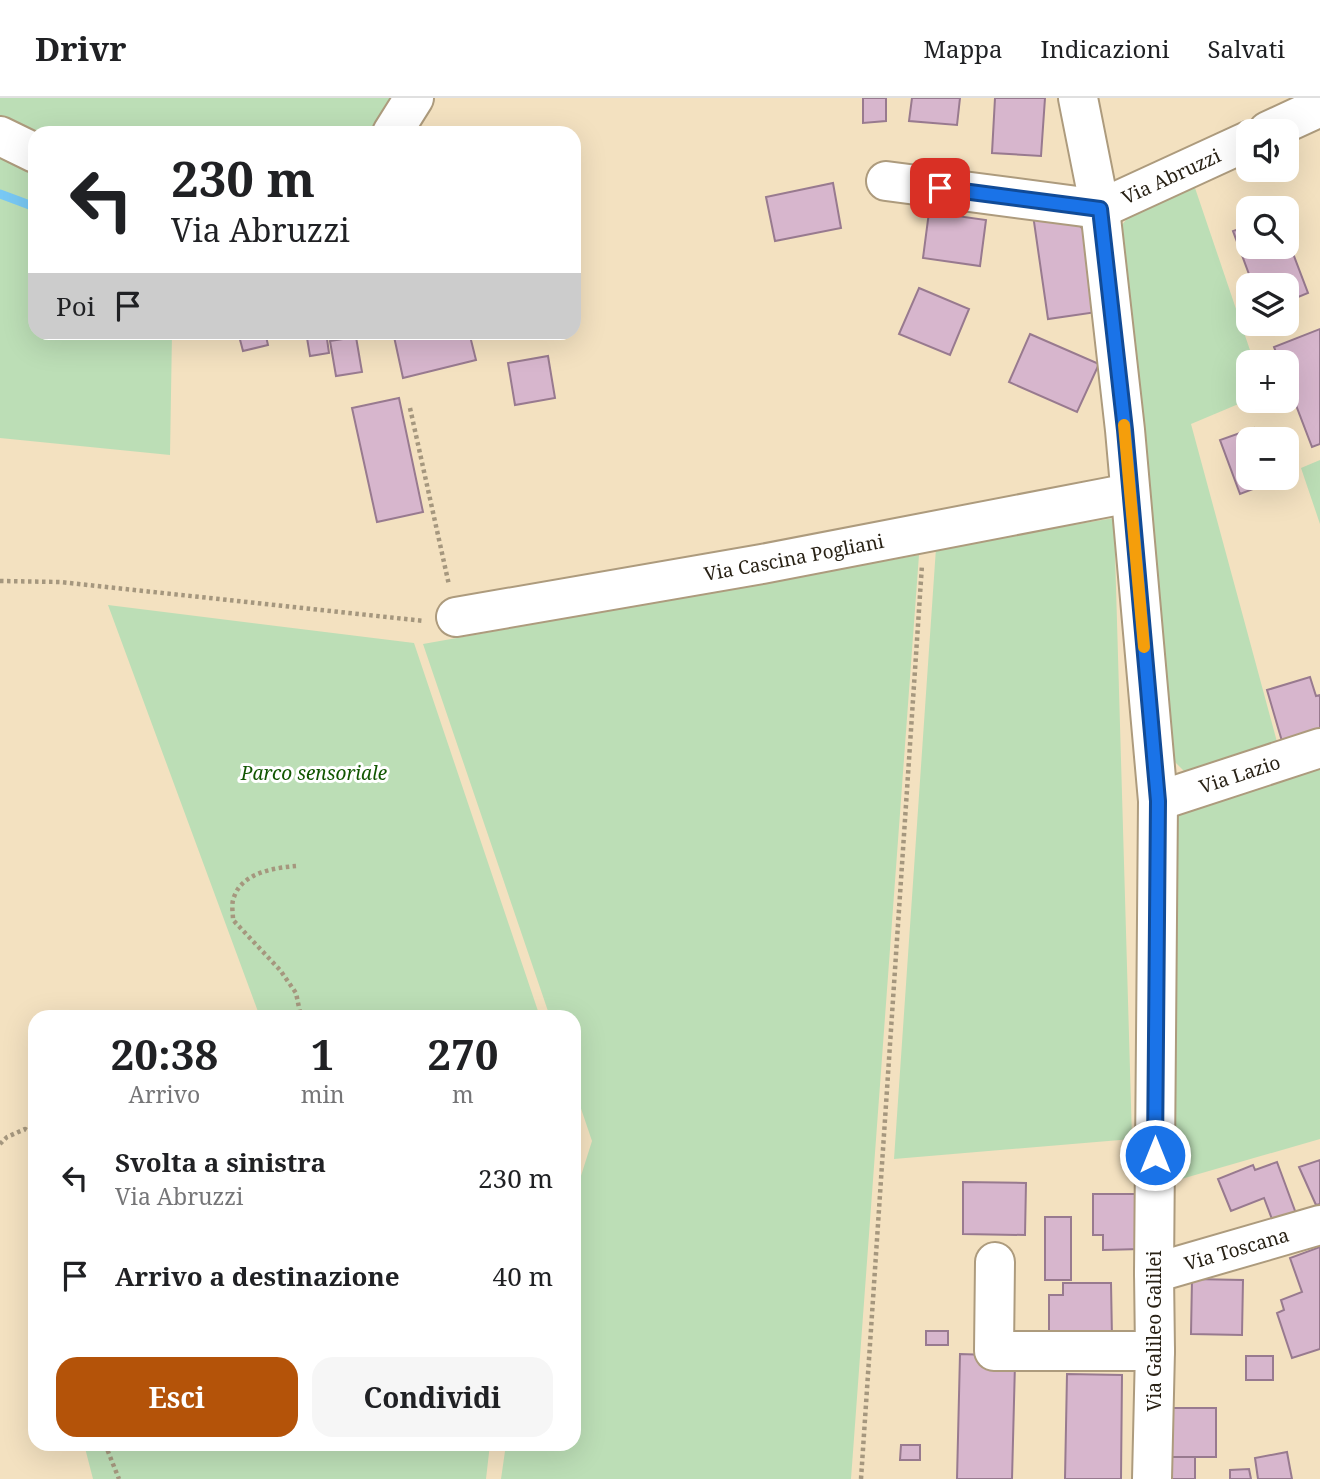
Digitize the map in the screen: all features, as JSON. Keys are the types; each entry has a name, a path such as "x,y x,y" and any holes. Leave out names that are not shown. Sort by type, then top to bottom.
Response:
{"street":[{"path":"396,126 414,98"},
{"path":"1078,98 1100,209 1125,430 1158,801"},
{"path":"1294,119 1320,107"},
{"path":"0,136 28,150"},
{"name":"Via Abruzzi","path":"886,181 1100,209 1236,147"},
{"name":"Via Cascina Pogliani","path":"456,617 762,564 1130,493"},
{"name":"Via Lazio","path":"1158,801 1320,748"},
{"name":"Via Galileo Galilei","path":"1152,1479 1156,1351 1154,1273 1158,801"},
{"name":"Via Toscana","path":"1154,1273 1320,1225"},
{"path":"995,1262 994,1351 1156,1351"}],"path":[{"path":"0,580 60,582 423,621 456,617 410,408"},
{"path":"862,1479 924,533"},
{"path":"296,866 257,874 241,883 233,899 233,920 280,970 296,993 300,1010"},
{"path":"0,1144 7,1137 25,1129 28,1131"},
{"path":"108,1451 119,1479"}],"green space":[{"path":"0,98 433,98 412,126 28,126 28,340 172,340 170,455 0,438"},
{"path":"1193,182 1236,309 1236,336 1245,336 1250,350 1236,350 1236,405 1191,424 1280,753 1187,774 1175,762 1170,729 1118,230 1133,211"},
{"path":"1320,460 1320,524 1301,468"},
{"path":"1114,518 1132,1139 894,1159 936,548"},
{"path":"919,555 851,1479 501,1479 505,1451 581,1451 581,1176 592,1141 581,1109 581,1010 548,1010 423,644"},
{"name":"Parco sensoriale","path":"108,605 414,643 538,1010 257,1010"},
{"path":"1320,761 1320,1139 1164,1184 1163,837 1179,810"},
{"path":"86,1451 489,1451 486,1479 93,1479"}],"building":[{"path":"863,98 886,98 886,121 863,123"},
{"path":"912,98 960,98 957,125 909,121"},
{"path":"995,98 1045,98 1041,156 992,153"},
{"path":"833,183 841,228 775,241 766,197"},
{"path":"1032,208 1075,220 1087,234 1097,312 1048,319"},
{"path":"929,212 986,220 980,266 923,258"},
{"path":"1243,259 1295,259 1308,293 1299,297 1299,273 1249,273"},
{"path":"919,288 969,309 950,355 899,334"},
{"path":"1320,329 1320,444 1312,447 1299,413 1299,350 1275,350 1274,347"},
{"path":"1030,334 1099,364 1077,412 1009,382"},
{"path":"240,340 267,340 268,345 243,351"},
{"path":"307,340 327,340 329,353 310,356"},
{"path":"357,340 362,372 336,376 330,341"},
{"path":"395,340 471,340 476,360 403,378"},
{"path":"548,356 555,398 515,405 508,363"},
{"path":"399,398 423,512 377,522 352,408"},
{"path":"1236,434 1236,483 1220,440"},
{"path":"1310,677 1316,696 1320,695 1320,738 1284,748 1267,690"},
{"path":"1320,1160 1320,1204 1316,1205 1299,1167"},
{"path":"1277,1162 1298,1219 1275,1227 1264,1198 1231,1211 1218,1179 1253,1165 1255,1170"},
{"path":"963,1182 1026,1183 1025,1235 963,1234"},
{"path":"1093,1194 1140,1194 1141,1249 1103,1250 1103,1235 1093,1235"},
{"path":"1045,1217 1071,1217 1071,1280 1045,1280"},
{"path":"1320,1247 1320,1349 1292,1358 1277,1313 1284,1310 1281,1300 1302,1292 1290,1258"},
{"path":"1192,1279 1243,1280 1242,1335 1191,1334"},
{"path":"1063,1283 1111,1283 1112,1338 1049,1338 1049,1295 1063,1295"},
{"path":"926,1331 948,1331 948,1345 926,1345"},
{"path":"960,1354 989,1355 1015,1363 1012,1479 957,1479"},
{"path":"1246,1356 1273,1356 1273,1380 1246,1380"},
{"path":"1067,1374 1122,1375 1121,1479 1065,1479"},
{"path":"1173,1408 1216,1408 1216,1457 1168,1457 1167,1431 1173,1431"},
{"path":"901,1445 920,1445 920,1460 900,1460"},
{"path":"1287,1452 1292,1479 1258,1479 1255,1458"},
{"path":"1163,1457 1195,1457 1195,1479 1163,1479"},
{"path":"1249,1469 1251,1479 1230,1479 1230,1470"}],"waterway":[{"path":"0,194 28,204"}],"slow traffic":[{"path":"1124,425 1144,647"}],"route":[{"path":"940,188 1100,209 1125,430 1158,801 1155,1155"}]}
